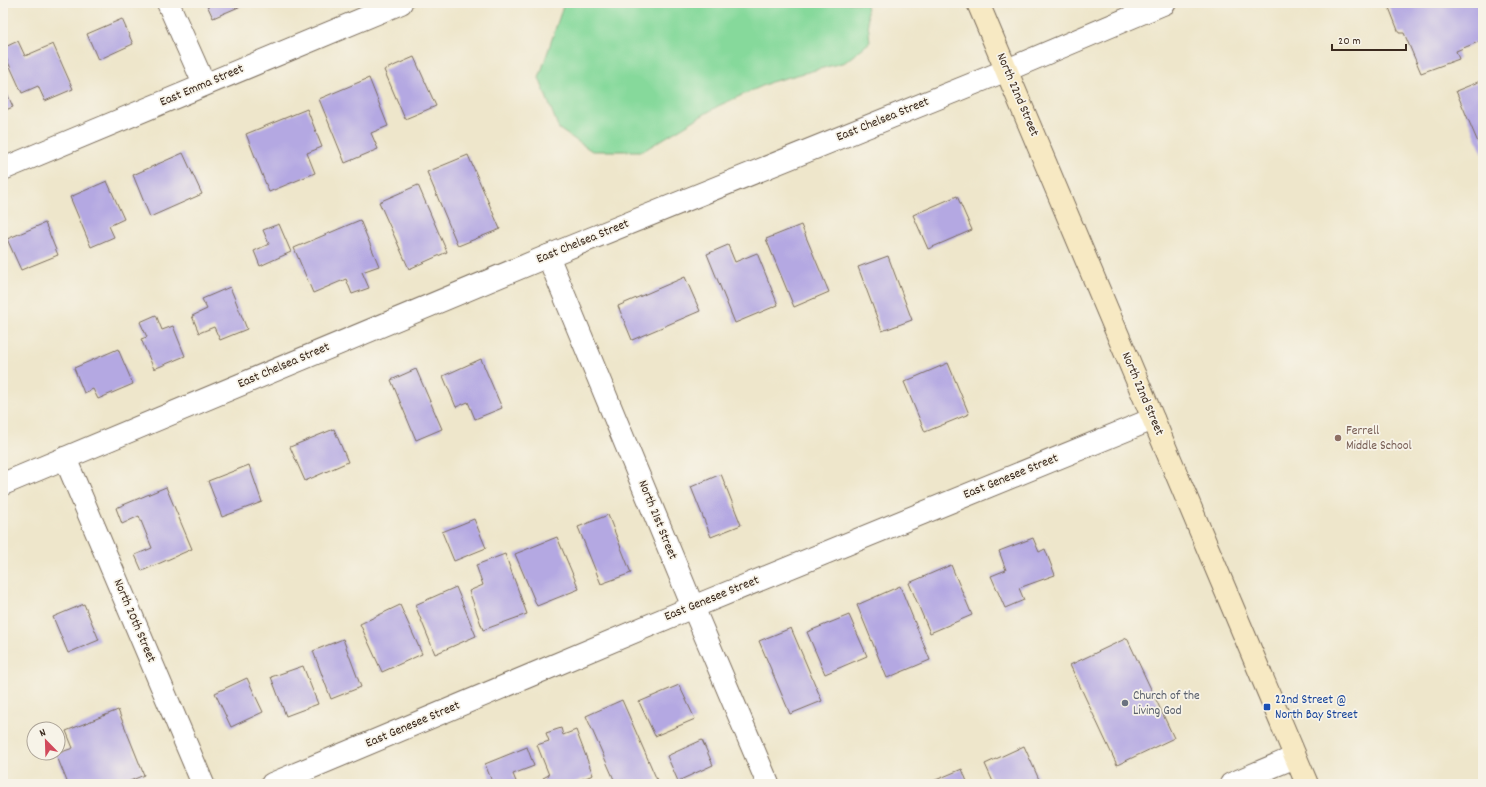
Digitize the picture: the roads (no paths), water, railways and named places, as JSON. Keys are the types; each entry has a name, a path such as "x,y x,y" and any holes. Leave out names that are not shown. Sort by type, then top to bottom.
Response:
{"main road":[{"name":"North 22nd Street","path":"978,3 1307,784"}],"street":[{"path":"168,3 204,84"},
{"name":"East Emma Street","path":"3,169 401,3"},
{"name":"East Chelsea Street","path":"3,484 548,256 1007,70 1165,3"},
{"name":"North 21st Street","path":"548,256 768,784"},
{"name":"East Genesee Street","path":"272,784 693,606 1153,419"},
{"name":"North 20th Street","path":"65,458 203,784"},
{"path":"1231,784 1295,757"}],"place":[{"name":"Ferrell Middle School","path":"1338,438"},
{"name":"Church of the Living God","path":"1125,703"},
{"name":"22nd Street @ North Bay Street","path":"1267,707"}]}
